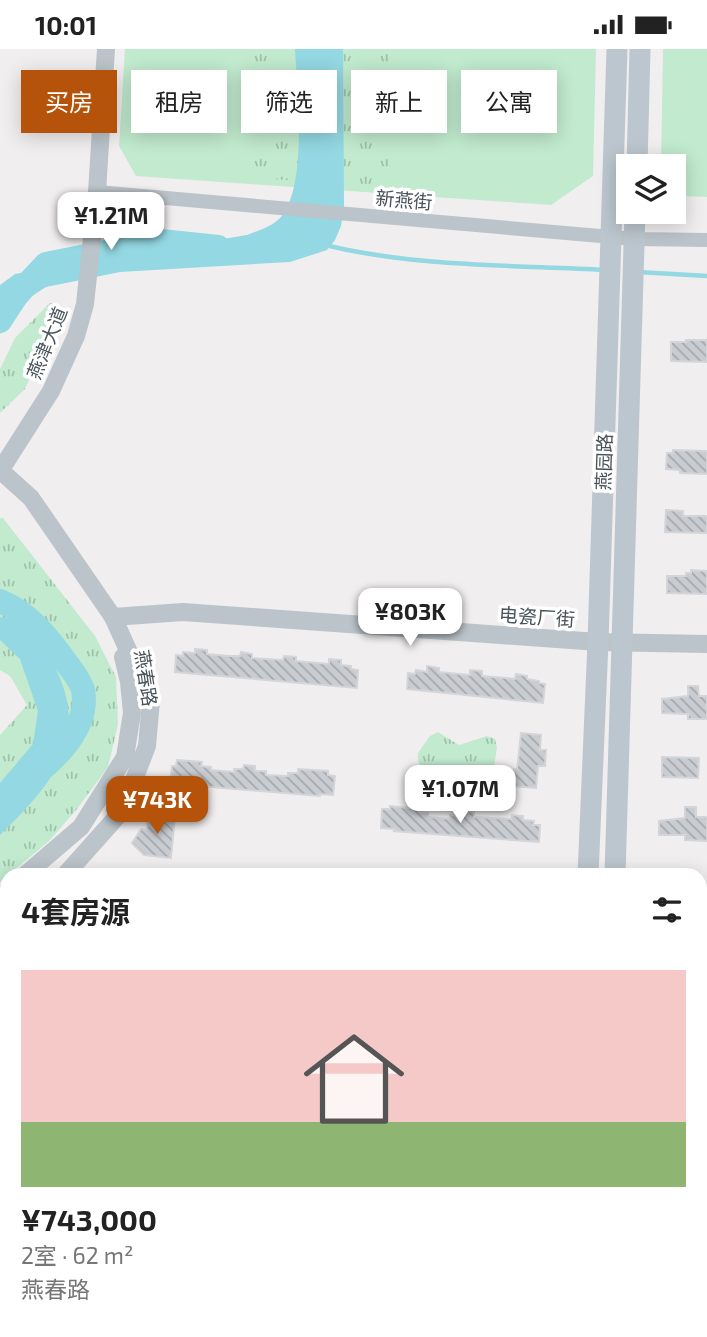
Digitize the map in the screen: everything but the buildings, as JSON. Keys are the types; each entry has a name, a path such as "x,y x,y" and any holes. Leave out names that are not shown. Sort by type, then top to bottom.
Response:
{"main road":[{"name":"燕园路","path":"615,868 622,642 621,301 611,262 617,49"},
{"path":"636,154 640,49"},
{"name":"燕园路","path":"588,868 598,642 621,301 633,263 635,224"}],"street":[{"name":"燕津大道","path":"0,471 51,391 76,336 85,304 97,192 106,49"},
{"name":"新燕街","path":"97,192 635,239 707,240"},
{"name":"燕春路","path":"0,471 31,498 113,617 152,701 146,746 122,811 71,868"},
{"name":"电瓷厂街","path":"113,617 183,613 598,642 707,644"},
{"name":"燕春路","path":"33,868 80,827 125,757 132,713 129,681 113,617"}],"green space":[{"path":"125,49 596,49 593,176 551,205 136,176 119,146"},
{"path":"241,49 389,49 389,70 351,70 351,133 390,133 390,189 251,177 248,133 337,133 337,70 243,70"},
{"path":"663,49 707,49 707,197 686,196 686,154 661,154"},
{"path":"50,303 56,304 50,329 25,389 0,413 0,369 15,338"},
{"path":"0,518 3,518 95,636 116,677 118,724 108,767 49,841 17,868 0,868 0,735 27,705 10,676 0,670"},
{"path":"438,732 459,745 487,736 495,739 497,748 492,779 480,783 462,775 440,777 433,775 434,771 421,766 418,753 430,736"}],"water":[{"path":"295,49 343,49 344,205 341,226 327,250 290,262 120,272 46,287 32,296 0,334 0,285 15,274 247,235 265,228 281,217 295,183 299,133 337,133 337,70 296,70"},
{"path":"0,617 25,626 41,643 63,687 69,712 68,734 62,756 52,776 0,835 0,783 33,744 38,711 20,659 0,640"}],"waterway":[{"path":"0,321 17,295 46,264 161,241 218,247"},
{"path":"325,245 429,261 605,270"},
{"path":"638,272 707,276"},
{"path":"0,601 26,617 40,630 73,672 83,690 83,708 78,725 69,740 43,768 0,802"}]}
